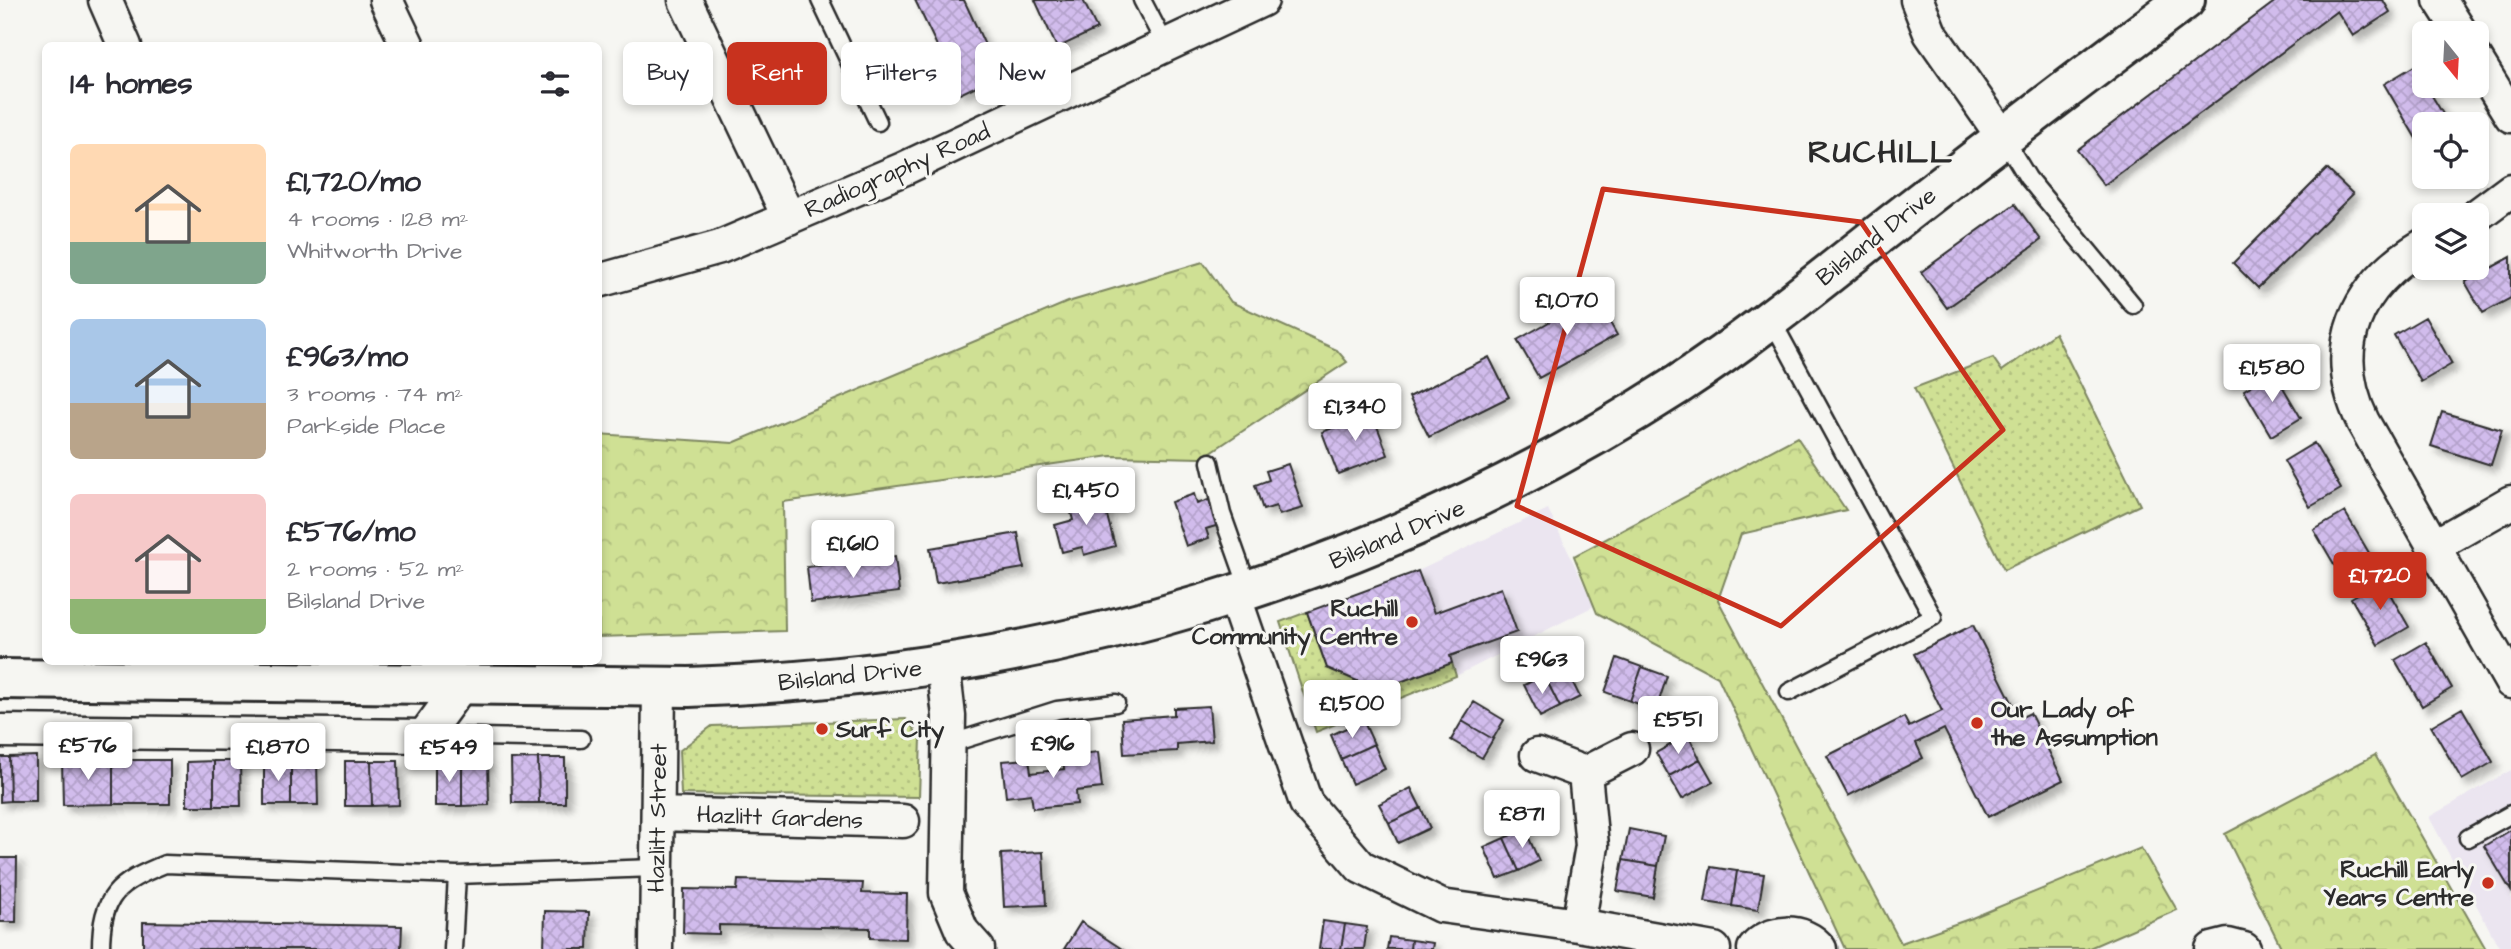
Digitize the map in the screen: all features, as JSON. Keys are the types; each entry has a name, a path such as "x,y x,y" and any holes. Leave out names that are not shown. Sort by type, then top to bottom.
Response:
{"main road":[{"name":"Bilsland Drive","path":"0,679 659,686 792,682 943,665 1076,639 1242,593 1350,555 1453,511 1508,483 1676,386 1771,319 2003,137 2185,0"}],"street":[{"path":"105,0 123,42"},
{"path":"386,0 406,42"},
{"path":"685,0 789,218"},
{"name":"Radiography Road","path":"602,280 720,247 789,218 903,169 1262,0"},
{"path":"1917,0 1930,33 2003,137"},
{"path":"2440,0 2453,21"},
{"path":"2489,80 2511,116"},
{"path":"2489,206 2511,190"},
{"path":"2412,252 2395,263 2368,292 2351,332 2347,362 2355,406 2511,682"},
{"path":"2434,546 2511,502"},
{"path":"1242,593 1306,803 1361,867 1441,906 1578,925 1665,944 1714,949"},
{"path":"943,665 949,695 946,892 962,931 978,949"},
{"path":"0,731 424,736 463,683"},
{"name":"Hazlitt Street","path":"656,949 659,686"},
{"path":"1537,755 1585,773 1632,749"},
{"path":"1578,925 1592,846 1585,773"},
{"name":"Hazlitt Gardens","path":"658,814 903,821"},
{"path":"1754,949 1775,934 1804,936 1820,949"},
{"path":"2212,949 2228,945 2244,949"}],"lane":[{"path":"820,0 878,122"},
{"path":"1142,0 1166,46"},
{"path":"2003,137 2028,178 2133,305"},
{"path":"1771,319 1933,617 1789,692"},
{"path":"1210,462 1242,593"},
{"path":"949,744 1057,710 1116,703"},
{"path":"424,736 581,739"},
{"path":"2468,838 2511,814"},
{"path":"101,949 108,902 129,878 165,864 457,875 655,868"},
{"path":"453,949 457,875"}],"highlighted area":[{"path":"1603,189 1861,222 2003,430 1781,626 1517,506"}],"shaded area":[{"path":"1548,509 1594,606 1456,676 1316,732 1280,622 1418,571"},
{"name":"Ruchill Early Years Centre","path":"2511,770 2511,949 2500,949 2429,817"}],"green space":[{"path":"1203,262 1231,302 1337,350 1347,362 1202,458 1111,456 783,502 785,631 602,637 602,434 733,443 1068,302"},
{"path":"2055,333 2140,505 2004,570 1914,388 1993,358 2002,371"},
{"path":"1797,437 1846,510 1741,534 1718,600 1901,943 1972,918 2141,848 2177,910 2087,949 1845,949 1718,677 1597,613 1574,556"},
{"path":"1307,612 1327,668 1377,690 1452,663 1456,676 1316,732 1280,622"},
{"path":"906,719 921,738 919,797 681,794 679,751 712,726"},
{"path":"2375,755 2486,949 2282,949 2225,834"}],"building":[{"path":"915,0 964,0 984,42 975,42 975,87 961,94 961,42 935,42"},
{"path":"1035,0 1083,0 1097,29 1070,42 1054,42"},
{"path":"2277,0 2383,0 2390,12 2353,36 2337,11 2104,185 2077,150"},
{"path":"2412,67 2412,98 2433,98 2442,112 2412,112 2412,132 2384,84"},
{"path":"2327,169 2353,194 2258,288 2233,263"},
{"path":"2015,204 2041,240 1947,308 1921,272"},
{"path":"2511,257 2511,298 2483,313 2465,282 2489,280 2489,269"},
{"path":"1595,296 1617,335 1539,378 1517,340"},
{"path":"2425,317 2452,364 2421,382 2394,335"},
{"path":"1489,357 1509,397 1429,437 1409,397"},
{"path":"2274,372 2301,418 2271,436 2244,390"},
{"path":"2442,412 2502,430 2491,465 2431,446"},
{"path":"1372,413 1388,455 1338,474 1322,432"},
{"path":"2314,443 2341,489 2310,507 2284,461"},
{"path":"1288,464 1303,508 1279,515 1276,506 1263,510 1255,485 1269,480 1266,471"},
{"path":"1101,493 1115,546 1084,555 1082,547 1062,552 1055,525 1073,520 1068,502"},
{"path":"1194,494 1197,504 1211,499 1219,525 1206,529 1209,538 1186,546 1171,502"},
{"path":"2345,512 2372,558 2341,576 2314,530"},
{"path":"1018,533 1024,568 936,583 930,548"},
{"path":"895,556 899,592 811,603 807,567"},
{"name":"Ruchill Community Centre","path":"1418,571 1434,613 1501,588 1517,632 1450,656 1452,663 1378,690 1327,668 1307,612"},
{"path":"2382,580 2409,627 2378,645 2351,598"},
{"name":"Our Lady of the Assumption","path":"1973,625 2020,718 2030,713 2063,780 1988,817 1944,729 1916,743 1923,758 1848,796 1827,756 1904,717 1909,727 1942,711 1914,654"},
{"path":"2426,642 2452,688 2422,706 2395,660"},
{"path":"1617,658 1642,667 1630,701 1605,692"},
{"path":"1564,665 1580,697 1560,707 1544,675"},
{"path":"1642,667 1667,676 1656,710 1630,701"},
{"path":"1544,675 1560,707 1540,717 1524,685"},
{"path":"1474,702 1504,720 1493,739 1462,721"},
{"path":"1209,706 1212,741 1177,744 1177,751 1124,754 1122,719 1174,715 1174,708"},
{"path":"2462,708 2493,762 2462,780 2431,726"},
{"path":"1363,720 1374,744 1341,759 1331,735"},
{"path":"1462,721 1493,739 1482,758 1451,740"},
{"path":"1688,735 1700,759 1669,776 1656,753"},
{"path":"1374,744 1385,769 1352,784 1341,759"},
{"path":"1098,752 1102,788 1076,791 1077,804 1033,808 1031,794 1006,797 1002,761 1029,759 1031,773 1064,769 1063,756"},
{"path":"36,756 36,801 10,801 9,757"},
{"path":"0,757 9,757 10,801 0,802"},
{"path":"538,758 565,758 565,803 539,803"},
{"path":"538,758 539,803 512,803 511,759"},
{"path":"1700,759 1713,782 1682,799 1669,776"},
{"path":"62,760 113,760 113,804 63,805"},
{"path":"113,760 170,760 170,804 113,804"},
{"path":"291,760 317,760 318,805 291,805"},
{"path":"291,760 291,805 264,805 264,761"},
{"path":"214,761 240,761 241,806 214,806"},
{"path":"214,761 214,806 187,806 187,762"},
{"path":"345,761 371,761 372,806 345,806"},
{"path":"371,761 398,761 399,805 372,806"},
{"path":"435,761 462,761 462,806 435,806"},
{"path":"462,761 488,761 489,805 462,806"},
{"path":"1411,788 1421,808 1389,823 1379,804"},
{"path":"1421,808 1430,828 1398,843 1389,823"},
{"path":"1525,829 1539,861 1519,871 1504,838"},
{"path":"1629,829 1664,836 1658,866 1623,860"},
{"path":"2511,830 2511,891 2484,846"},
{"path":"1504,838 1519,871 1498,879 1484,847"},
{"path":"1043,852 1046,905 1004,907 1001,854"},
{"path":"0,858 17,858 16,922 0,922"},
{"path":"1623,860 1658,866 1653,897 1617,891"},
{"path":"1711,867 1737,871 1732,906 1705,902"},
{"path":"1737,871 1764,874 1758,910 1732,906"},
{"path":"738,880 863,883 862,893 907,894 906,939 870,938 870,928 719,925 719,934 683,933 684,889 737,890"},
{"path":"545,911 589,912 588,949 544,949"},
{"path":"1323,921 1345,924 1341,949 1319,949"},
{"path":"143,922 402,926 401,949 143,949"},
{"path":"1081,922 1122,949 1064,949"},
{"path":"1345,924 1367,927 1364,949 1341,949"},
{"path":"1389,937 1411,940 1410,949 1387,949"},
{"path":"1411,940 1433,943 1432,949 1410,949"}],"place":[{"name":"Ruchill Community Centre","path":"1412,622"},
{"name":"Our Lady of the Assumption","path":"1977,723"},
{"name":"Surf City","path":"822,729"},
{"name":"Ruchill Early Years Centre","path":"2488,883"}],"district":[{"name":"RUCHILL","path":"1881,151"}]}
